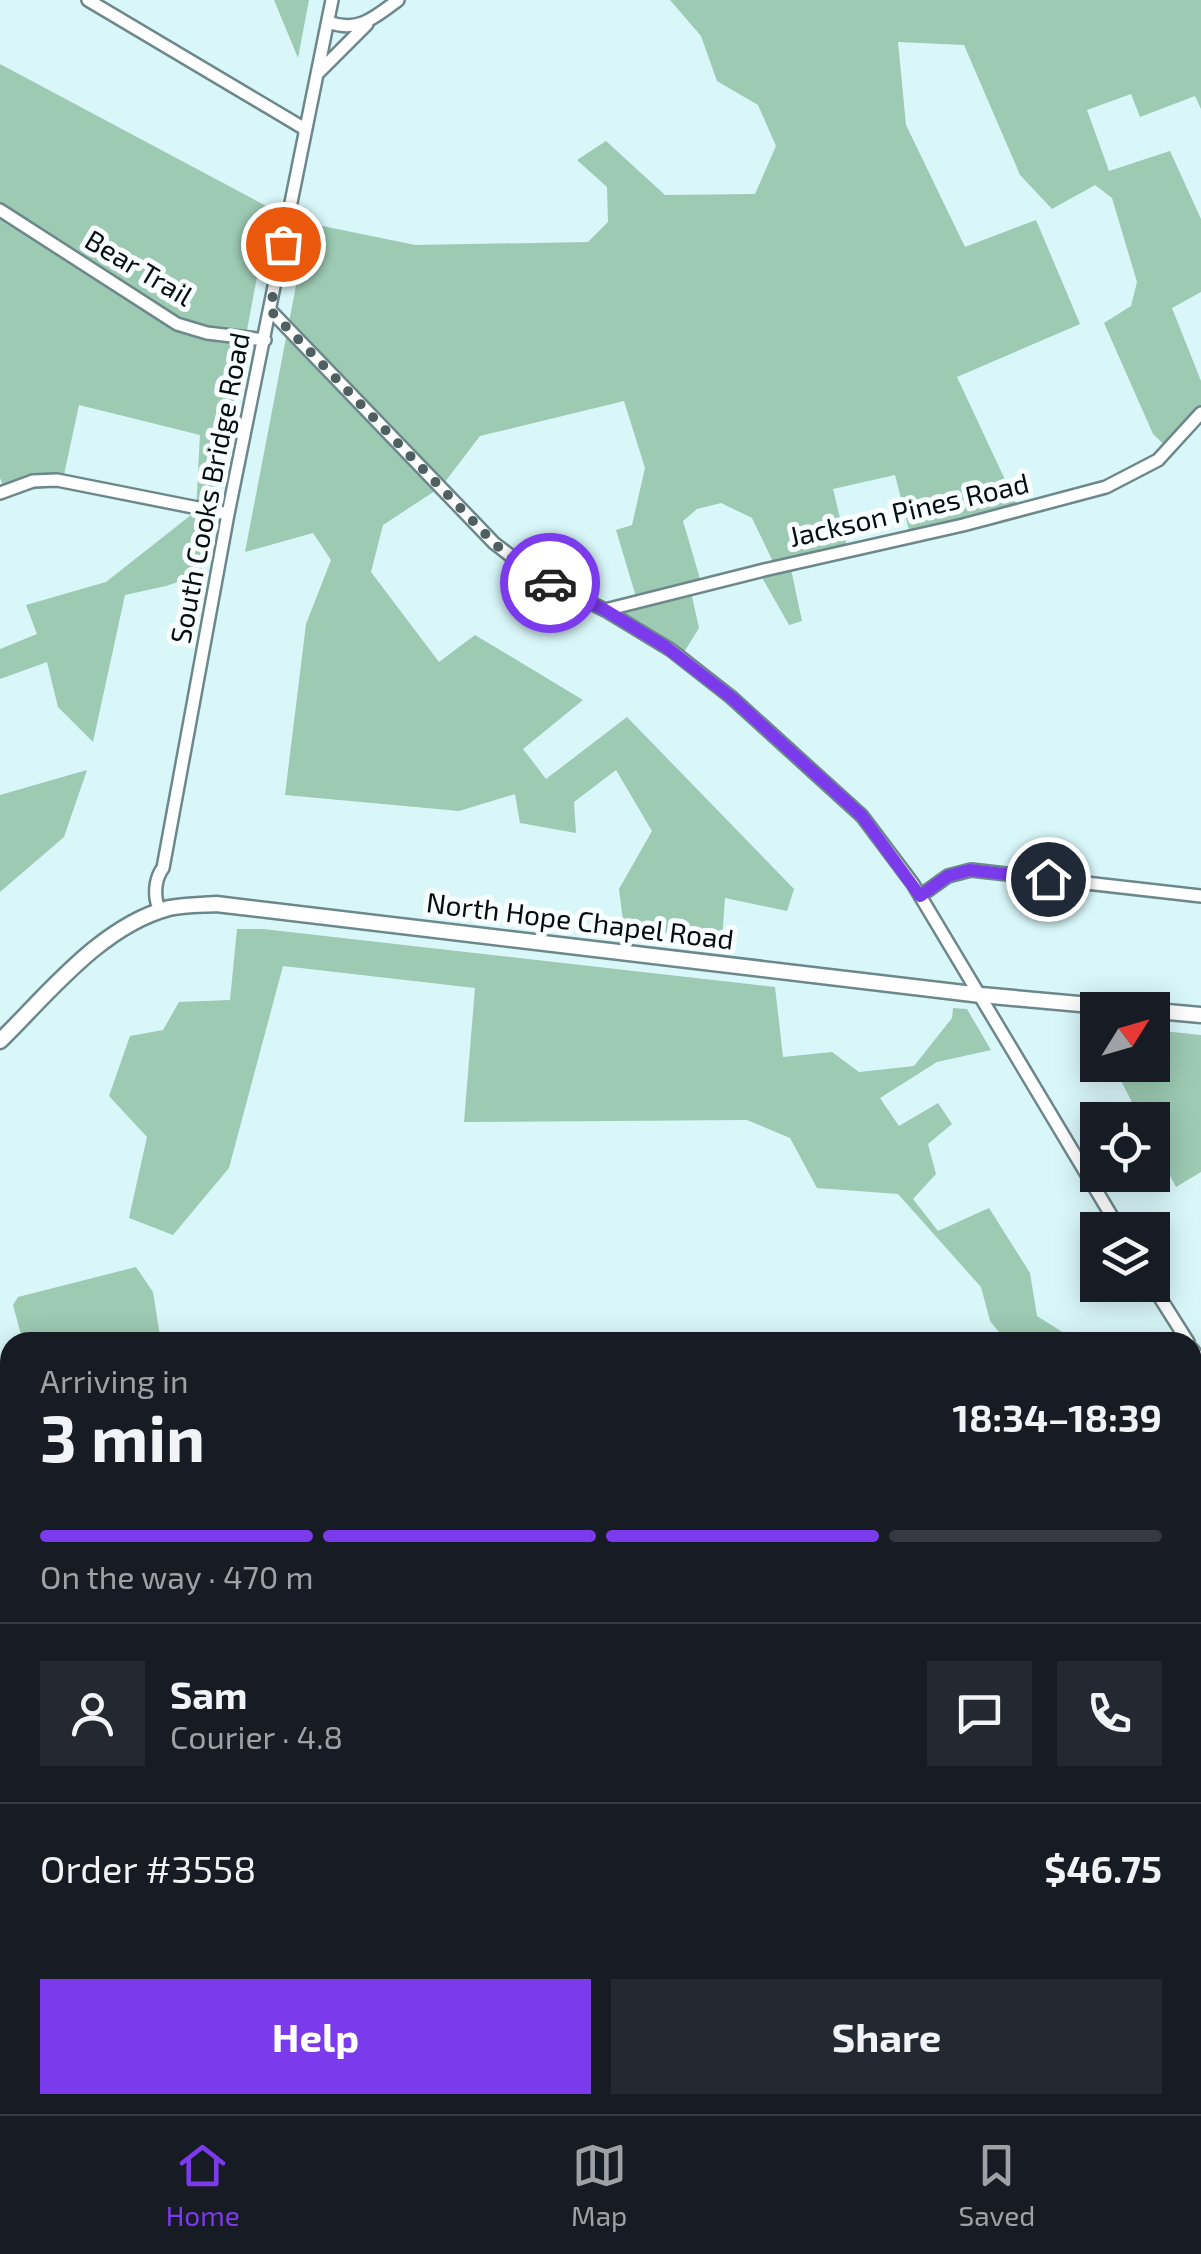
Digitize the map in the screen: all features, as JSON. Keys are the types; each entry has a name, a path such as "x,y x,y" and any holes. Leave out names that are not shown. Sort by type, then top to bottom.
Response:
{"main road":[{"name":"North Hope Chapel Road","path":"0,1041 100,947 156,908 192,905 254,908 982,995 1201,1015"}],"street":[{"path":"88,0 305,129"},
{"name":"South Cooks Bridge Road","path":"156,908 162,896 162,868 228,514 332,0"},
{"path":"317,74 368,23 398,0"},
{"path":"328,22 342,27 368,23"},
{"name":"Bear Trail","path":"0,210 177,324 207,333 265,340"},
{"path":"270,310 494,543 538,577 605,610 671,650 732,698 862,816 920,896 982,995 1109,1212"},
{"name":"Jackson Pines Road","path":"605,610 1106,487 1158,460 1201,413"},
{"path":"0,493 34,481 57,480 228,514"},
{"path":"920,896 948,876 970,870 1201,896"},
{"path":"1163,1302 1182,1332"}],"green space":[{"path":"274,0 309,0 298,58"},
{"path":"670,0 1201,0 1201,109 1195,96 1140,117 1131,94 1087,110 1109,171 1170,151 1201,219 1201,292 1172,308 1201,381 1201,417 1171,451 1153,434 1104,323 1131,306 1137,282 1112,198 1095,185 1052,209 1020,175 964,45 898,42 906,125 965,247 1036,220 1080,324 957,377 1021,514 912,542 895,475 833,489 849,555 791,569 802,621 789,625 760,574 776,568 752,518 721,503 697,509 683,521 703,589 691,592 699,628 681,657 608,614 639,607 616,530 632,525 645,468 624,401 480,436 441,487 383,525 371,572 439,662 475,635 583,700 523,749 546,779 627,717 794,889 787,911 725,898 722,939 624,928 619,889 652,831 616,770 574,802 576,833 520,823 515,794 459,811 285,795 306,624 331,560 313,533 245,552 308,223 415,245 588,242 608,222 607,187 577,160 606,141 665,195 755,194 776,146 758,105 717,81 701,36"},
{"path":"0,64 270,208 201,574 125,595 93,742 58,707 47,662 0,679 0,649 37,634 26,605 106,582 196,511 200,435 79,405 62,484 7,495 0,478"},
{"path":"87,770 64,837 0,892 0,795"},
{"path":"237,929 263,929 775,987 783,1057 832,1052 859,1072 914,1066 952,1018 953,1008 967,1009 991,1050 937,1062 880,1098 899,1126 938,1103 952,1124 928,1144 936,1174 913,1199 938,1231 989,1208 1030,1273 1037,1316 1062,1332 999,1332 990,1321 981,1287 898,1194 817,1188 790,1138 747,1120 464,1122 475,988 283,966 229,1168 173,1235 129,1218 147,1137 109,1096 130,1036 163,1030 179,1002 230,1000"},
{"path":"1170,1032 1201,1035 1201,1172 1176,1187 1170,1175 1170,1102 1132,1102 1122,1082 1170,1082"},
{"path":"136,1267 153,1292 159,1332 20,1332 13,1305 18,1297"}],"way so far":[{"path":"283,244 270,310 472,522 518,564 550,583"}],"route":[{"path":"550,583 666,647 732,698 862,816 920,896 948,876 970,870 1048,879"}]}
